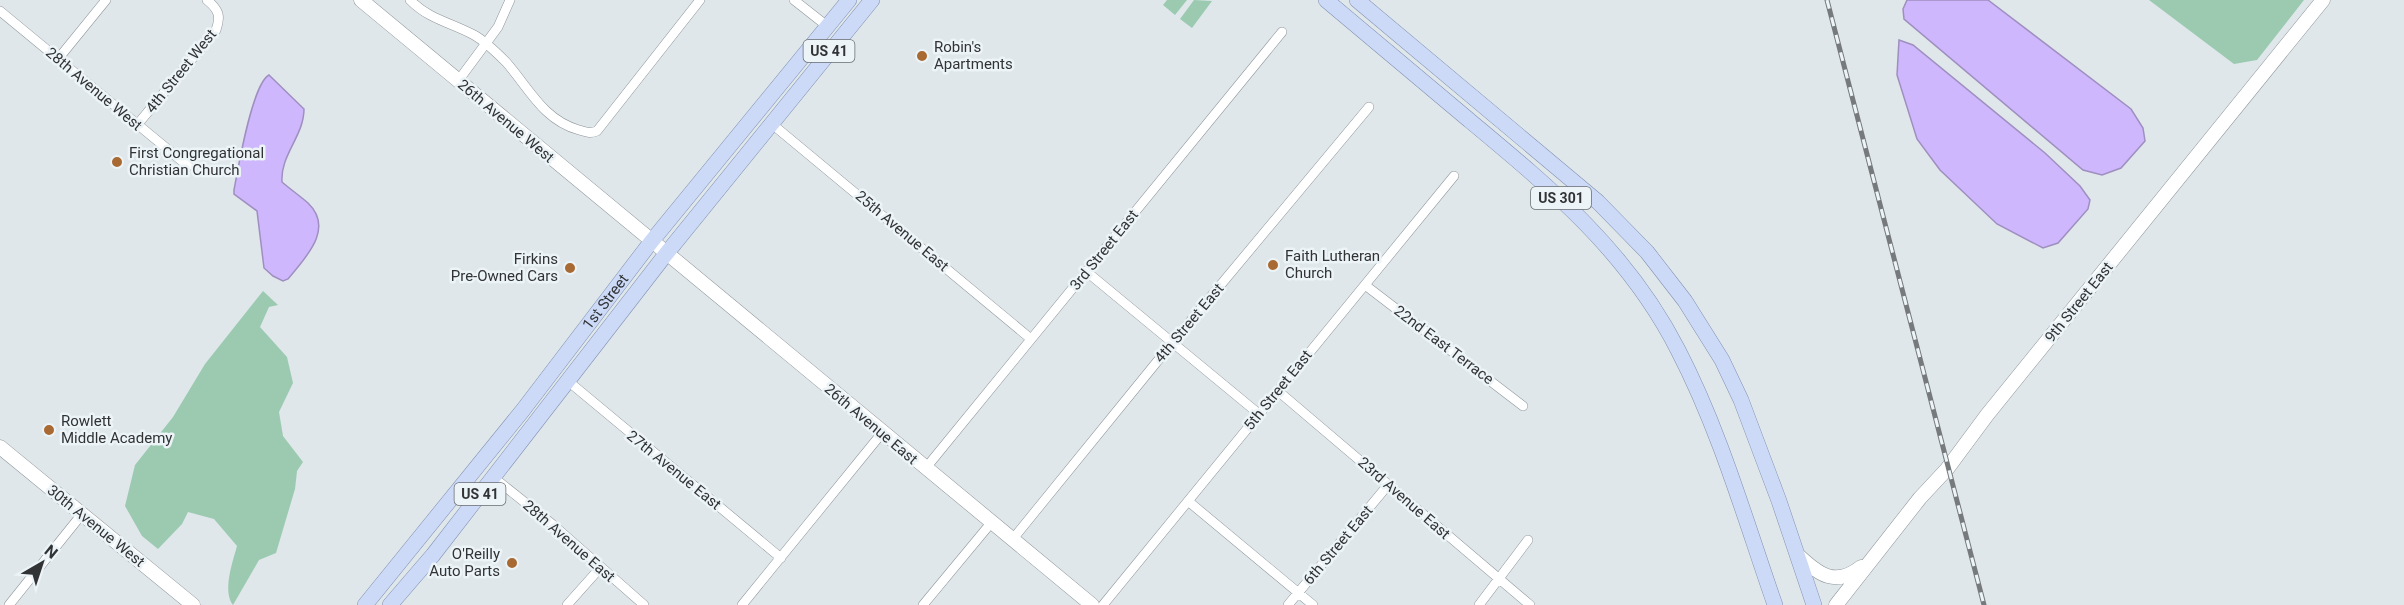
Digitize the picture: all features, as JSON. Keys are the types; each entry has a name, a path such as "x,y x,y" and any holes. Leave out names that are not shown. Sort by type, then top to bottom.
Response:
{"main road":[{"name":"1st Street","path":"365,605 553,371 651,242 849,0"},
{"path":"814,69 832,37 863,0"},
{"name":"1st Street","path":"395,599 494,477 666,254 872,0"},
{"name":"US 301","path":"1326,0 1549,186 1600,238 1633,278 1678,349 1703,401 1775,605"},
{"name":"US 301","path":"1357,0 1598,202 1662,270 1705,332 1727,370 1758,443 1799,556 1814,605"},
{"path":"494,477 490,471 493,464 544,397 553,371"},
{"path":"395,599 412,562 470,490 472,485 469,477"}],"street":[{"path":"58,60 106,0"},
{"name":"4th Street West","path":"137,125 216,30 219,15 207,0"},
{"name":"26th Avenue West","path":"361,0 651,242"},
{"path":"410,0 422,12 476,36 506,62 526,91 550,116 570,128 590,133 597,131 700,0"},
{"path":"458,81 498,27 510,0"},
{"path":"795,0 827,26"},
{"name":"9th Street East","path":"1836,605 2323,0"},
{"name":"28th Avenue West","path":"0,11 188,166"},
{"name":"3rd Street East","path":"925,468 1282,32"},
{"name":"4th Street East","path":"1012,540 1369,107"},
{"name":"25th Avenue East","path":"772,124 1031,339"},
{"name":"5th Street East","path":"1103,605 1454,176"},
{"name":"26th Avenue East","path":"651,242 1092,605"},
{"path":"1087,272 1259,414"},
{"name":"22nd East Terrace","path":"1365,285 1523,406"},
{"name":"27th Avenue East","path":"568,381 781,558"},
{"name":"23rd Avenue East","path":"1278,392 1530,605"},
{"path":"742,605 882,433"},
{"name":"30th Avenue West","path":"0,447 193,605"},
{"name":"28th Avenue East","path":"494,477 552,524 644,605"},
{"name":"6th Street East","path":"1288,605 1388,484"},
{"path":"1188,501 1313,605"},
{"path":"9,605 82,514"},
{"path":"923,605 991,523"},
{"path":"1479,605 1528,540"},
{"path":"1799,556 1814,570 1825,576 1836,578 1852,574 1874,556"},
{"path":"567,605 600,568"}],"green space":[{"path":"1167,0 1187,0 1175,15 1163,5"},
{"path":"1194,0 1212,1 1192,28 1180,19"},
{"path":"2149,0 2304,0 2257,60 2234,64"},
{"path":"263,291 278,305 269,307 260,327 287,357 293,383 279,412 283,436 303,462 297,471 295,489 276,553 259,560 233,605 228,592 228,584 237,546 214,519 188,512 182,524 158,549 142,536 125,506 135,465 173,417 205,364"}],"shaded area":[{"path":"1907,0 1988,0 2131,109 2143,128 2145,141 2121,168 2102,175 2083,170 1904,19 1903,9"},
{"path":"1899,40 1913,45 2045,153 2080,186 2090,200 2088,209 2058,243 2043,248 1997,224 1940,170 1917,139 1897,75"},
{"path":"269,75 304,109 300,128 282,172 282,182 308,203 316,213 319,223 318,233 309,253 288,279 283,281 264,268 257,211 234,194 242,147 252,110 257,94"}],"railway":[{"path":"1827,0 1984,605"}],"place":[{"name":"Robin's Apartments","path":"922,56"},
{"name":"First Congregational Christian Church","path":"117,162"},
{"name":"Faith Lutheran Church","path":"1273,265"},
{"name":"Firkins Pre-Owned Cars","path":"570,268"},
{"name":"Rowlett Middle Academy","path":"49,430"},
{"name":"O'Reilly Auto Parts","path":"512,563"}]}
